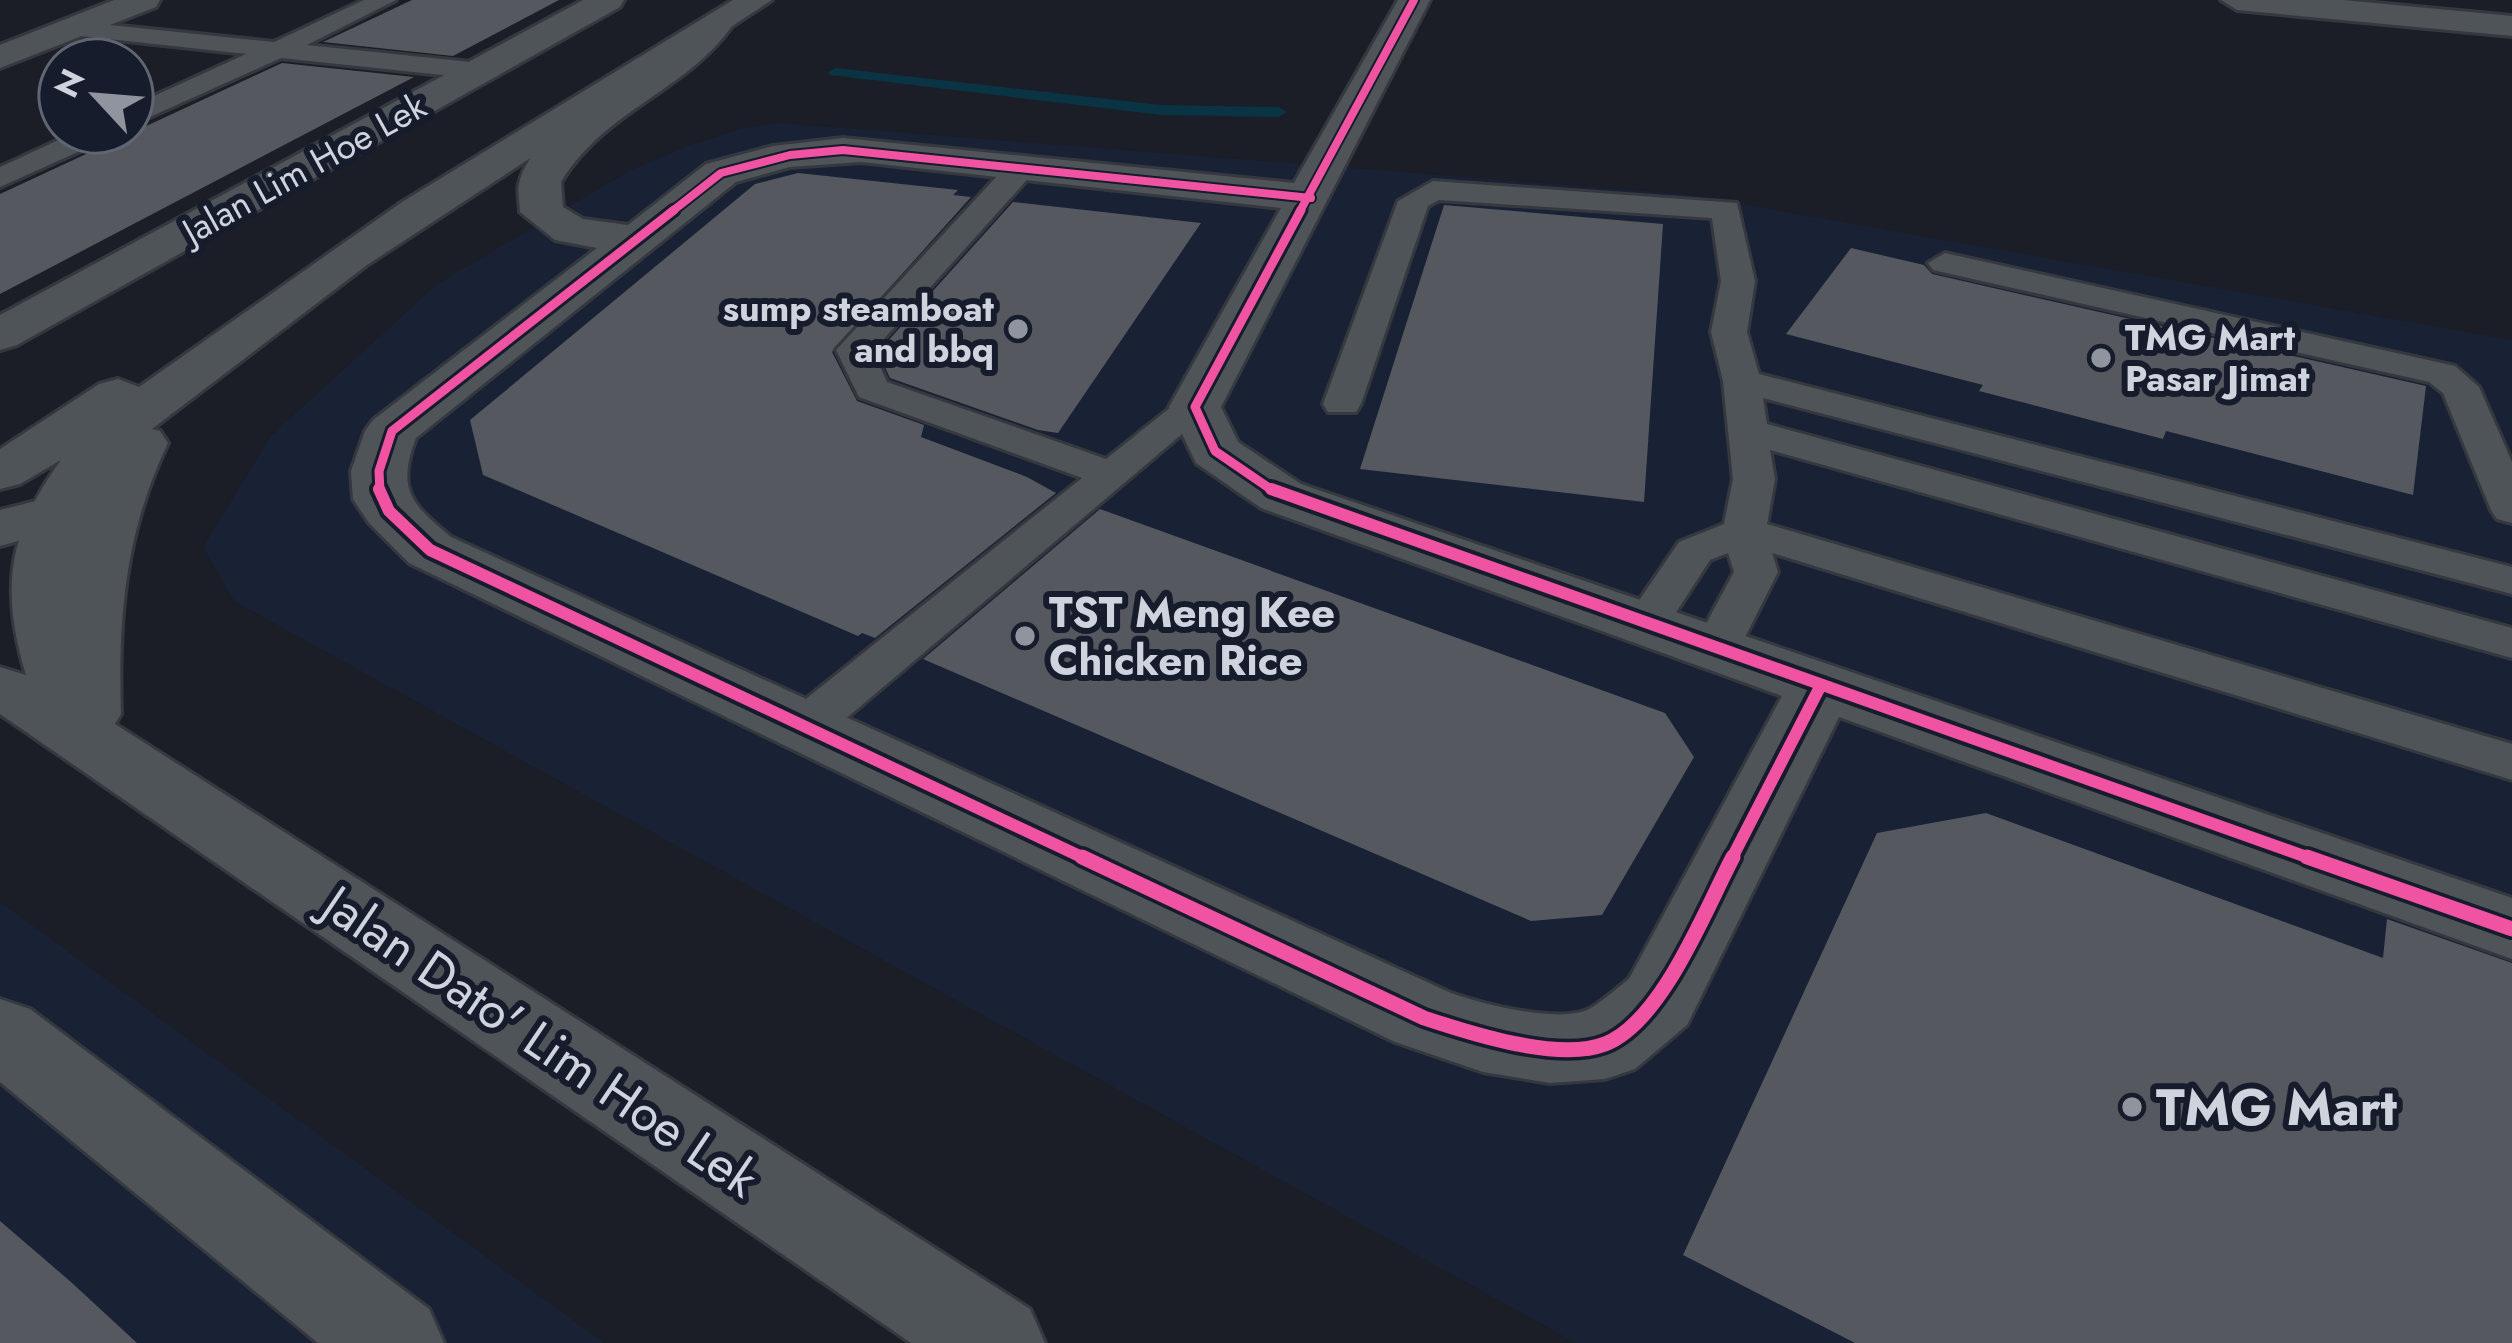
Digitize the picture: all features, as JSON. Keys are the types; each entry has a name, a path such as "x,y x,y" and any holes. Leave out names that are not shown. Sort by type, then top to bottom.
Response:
{"street":[{"path":"0,57 144,0"},
{"name":"Jalan Lim Hoe Lek","path":"0,335 608,0"},
{"path":"0,472 63,436 226,311 718,13 757,0"},
{"path":"1414,0 1195,407 1215,451 1281,496 2512,929"},
{"path":"2237,0 2512,26"},
{"path":"22,11 81,25"},
{"path":"636,239 571,231 542,212 540,182 561,149 585,124 676,63 718,13"},
{"path":"19,515 304,286 718,13"},
{"path":"2396,13 2512,14"},
{"path":"1311,198 861,149 788,152 721,173 392,431 376,465 383,508 430,550 1424,1018 1483,1038 1550,1048 1605,1043 1658,1002 1821,685"},
{"path":"40,710 92,567 112,494 173,388"},
{"path":"19,515 63,436"},
{"path":"19,515 44,546 37,593 40,710"},
{"path":"0,643 40,710"},
{"name":"Jalan Dato' Lim Hoe Lek","path":"40,710 995,1343"},
{"path":"1,1036 394,1343"}],"lane":[{"path":"156,105 383,0"},
{"path":"81,25 480,71"},
{"path":"0,178 47,156"},
{"path":"1022,166 854,350 872,389 1112,475"},
{"path":"1342,404 1414,201 1433,190 1726,210 1738,281 1730,332 1742,381 1754,479 1750,552 1717,648"},
{"path":"1945,263 2442,374 2460,387 2512,510"},
{"path":"1742,381 2512,581"},
{"path":"805,726 1195,407"},
{"path":"1750,432 2512,643"},
{"path":"1646,624 1694,551 1750,552 2512,762"}],"shaded area":[{"path":"780,123 1683,194 2512,340 2512,1343 1576,1343 234,601 203,547 271,436 436,285 629,171 690,145"},
{"path":"0,902 604,1343 0,1343"}],"building":[{"path":"412,0 559,0 453,56 323,42"},
{"path":"282,63 414,77 0,294 0,194 82,156 156,156 156,122"},
{"path":"798,173 958,190 953,195 971,197 832,352 857,401 924,425 921,437 1027,477 1056,493 875,638 858,636 483,475 470,420 755,184"},
{"path":"1013,202 1201,223 1058,433 890,378 878,352"},
{"path":"1444,205 1663,224 1644,502 1360,469"},
{"name":"TMG Mart Pasar Jimat","path":"1851,248 1924,265 1932,274 2426,386 2413,495 2166,431 2163,439 1979,391 1983,385 1786,334"},
{"path":"1100,509 1665,713 1694,757 1602,915 1531,921 923,659"},
{"name":"TMG Mart","path":"1986,813 2383,958 2387,919 2512,963 2512,1343 1855,1343 1683,1255 1877,833"},
{"path":"0,1221 71,1282 137,1343 0,1343"}],"waterway":[{"path":"835,72 1161,110 1279,112"}],"cycle path":[{"path":"1414,0 1195,407 1215,451 1281,496 2512,929"},
{"path":"1311,198 861,150 790,155 738,167 721,173 392,431 379,471 382,499 430,550 1424,1018 1483,1038 1550,1048 1605,1044 1658,1002 1821,685"}],"place":[{"name":"sump steamboat and bbq","path":"1018,329"},
{"name":"TMG Mart Pasar Jimat","path":"2101,358"},
{"name":"TST Meng Kee Chicken Rice","path":"1025,636"},
{"name":"TMG Mart","path":"2132,1107"}]}
